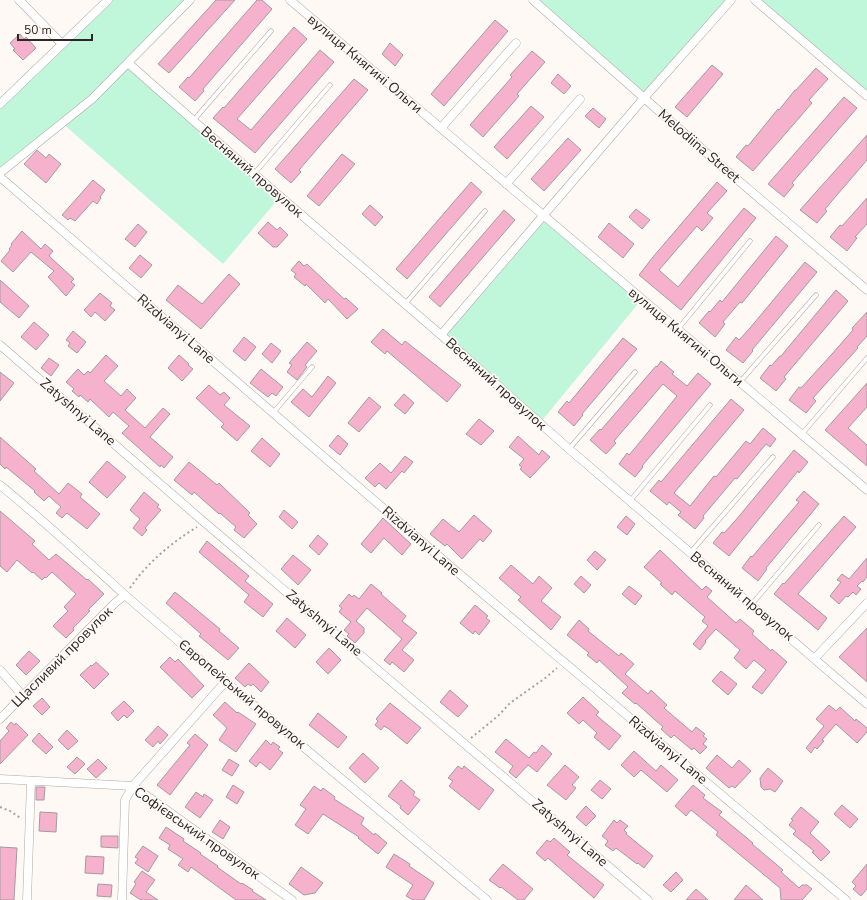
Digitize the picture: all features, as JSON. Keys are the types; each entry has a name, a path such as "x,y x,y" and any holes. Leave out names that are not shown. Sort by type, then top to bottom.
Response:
{"street":[{"path":"19,0 62,44"},
{"path":"0,104 108,0"},
{"path":"0,172 92,99 190,0"},
{"name":"вулиця Княгині Ольги","path":"290,0 740,383 866,488"},
{"name":"Melodiina Street","path":"533,0 725,169 867,290"},
{"path":"441,335 644,98 731,0"},
{"path":"755,0 867,96"},
{"path":"441,128 516,44"},
{"name":"Весняний провулок","path":"128,63 441,335 569,449 752,604 867,704"},
{"path":"506,184 580,99"},
{"name":"Rizdvianyi Lane","path":"0,177 564,662 846,900"},
{"name":"Zatyshnyi Lane","path":"0,345 204,522 648,900"},
{"name":"Європейський провулок","path":"0,485 74,548 125,595 487,900"},
{"name":"Щасливий провулок","path":"0,719 125,595"},
{"path":"815,658 866,605"},
{"path":"0,670 23,696"},
{"path":"122,900 125,800 133,786 226,681"},
{"name":"Софієвський провулок","path":"0,779 133,786 292,900"},
{"path":"28,900 31,781"}],"lane":[{"path":"193,121 271,31"},
{"path":"254,174 330,85"},
{"path":"405,304 485,211"},
{"path":"678,330 750,241"},
{"path":"740,383 816,295"},
{"path":"802,435 867,358"},
{"path":"273,413 312,367"},
{"path":"569,449 635,372"},
{"path":"630,501 710,405"},
{"path":"690,553 772,457"},
{"path":"752,604 819,525"}],"path":[{"path":"125,595 141,573 156,557 182,536 204,522"},
{"path":"465,743 498,716 510,703 544,679 564,662"},
{"path":"0,807 10,811 30,824"}],"green space":[{"path":"108,0 190,0 128,63 280,197 223,264 62,123 0,173 0,104"},
{"path":"533,0 731,0 644,98"},
{"path":"755,0 867,0 867,96"},
{"path":"543,216 642,299 540,423 441,335"}],"building":[{"path":"216,0 235,0 169,73 158,64"},
{"path":"257,0 262,0 272,9 203,89 204,91 195,101 179,87 188,77 189,78"},
{"path":"495,20 508,31 444,106 431,94"},
{"path":"294,27 307,39 237,119 251,130 320,50 334,62 255,153 213,118 223,107 224,108"},
{"path":"20,34 24,39 26,37 36,48 23,60 13,50 15,49 10,43"},
{"path":"390,43 403,55 395,66 382,54"},
{"path":"532,51 545,62 517,94 519,96 483,137 470,125 512,77 510,75"},
{"path":"712,65 723,74 687,117 675,107"},
{"path":"816,68 828,79 809,100 812,103 753,171 736,157 746,145 748,146 778,109 779,110 795,90"},
{"path":"558,74 571,86 564,94 551,83"},
{"path":"354,79 368,90 299,170 301,172 291,183 275,169"},
{"path":"844,97 857,108 792,183 794,185 784,197 768,184"},
{"path":"531,106 544,117 507,159 494,147"},
{"path":"593,108 606,119 599,128 585,116"},
{"path":"867,135 867,160 825,209 827,211 817,223 800,210"},
{"path":"568,138 581,150 544,191 531,179"},
{"path":"37,150 46,158 49,154 61,164 46,183 24,164"},
{"path":"342,154 355,164 319,206 307,196"},
{"path":"93,180 105,190 100,197 101,198 97,204 93,201 75,221 70,218 68,220 62,215"},
{"path":"471,182 482,192 407,279 396,269"},
{"path":"717,182 727,191 707,213 713,218 702,231 697,226 659,270 678,287 744,208 756,218 681,310 639,275"},
{"path":"867,198 867,224 855,237 857,238 847,251 830,237"},
{"path":"370,205 383,217 375,226 362,214"},
{"path":"636,209 650,220 642,229 629,217"},
{"path":"504,210 515,220 440,307 429,297"},
{"path":"268,222 277,230 280,227 288,235 277,247 273,247 258,233"},
{"path":"609,223 634,244 623,258 598,237"},
{"path":"138,224 147,232 135,247 125,239"},
{"path":"22,231 41,249 45,244 53,251 49,256 74,279 71,282 75,285 66,296 48,277 54,271 31,252 13,272 1,261 10,250 11,244"},
{"path":"776,236 788,246 742,303 740,302 723,322 725,324 715,337 699,323 720,300 722,302"},
{"path":"140,255 152,265 141,278 129,268"},
{"path":"299,261 304,266 307,264 344,299 346,298 358,309 347,319 328,299 325,303 306,284 305,286 294,277 296,274 291,270"},
{"path":"805,262 817,272 752,350 753,351 743,363 726,350 736,337 739,340 750,328"},
{"path":"229,274 240,284 201,329 166,300 178,285 202,304"},
{"path":"0,280 29,306 19,318 0,302"},
{"path":"836,290 848,301 784,377 786,379 776,391 760,378 770,365 771,366 781,356"},
{"path":"100,293 112,303 110,306 115,310 105,321 95,312 91,317 84,310"},
{"path":"867,312 867,336 813,398 816,401 806,413 789,400 799,387 801,388 832,354 853,330 852,328"},
{"path":"34,322 49,335 36,350 21,337"},
{"path":"383,329 402,345 405,341 461,385 447,402 387,351 385,354 371,342"},
{"path":"73,331 86,342 77,353 68,346 70,343 66,340"},
{"path":"244,337 256,347 245,361 233,351"},
{"path":"623,338 637,349 582,414 583,415 574,426 558,412 567,401 569,403"},
{"path":"307,342 317,351 305,365 307,367 297,380 287,372 292,365 289,363"},
{"path":"271,343 281,351 272,363 262,354"},
{"path":"106,355 118,366 104,381 121,396 127,389 136,398 125,410 145,428 163,408 170,414 150,437 173,457 164,468 161,465 160,467 122,433 129,426 113,412 109,417 90,399 88,402 80,395 79,397 72,391 74,389 66,382 78,369 84,375 88,371 90,373"},
{"path":"179,355 193,369 182,381 168,368"},
{"path":"49,358 59,365 51,376 41,368"},
{"path":"661,361 674,372 672,374 687,386 698,373 711,384 642,466 643,467 635,477 619,464 627,453 629,455 677,396 663,384 614,441 616,443 606,454 590,440 600,429 601,430"},
{"path":"261,369 283,387 276,396 272,393 268,397 250,383"},
{"path":"0,372 14,383 0,401"},
{"path":"328,376 336,383 309,417 291,402 303,389 312,397"},
{"path":"867,383 867,407 848,428 867,445 867,466 825,430"},
{"path":"209,385 220,395 224,392 230,398 224,405 250,426 237,441 221,427 224,424 196,398"},
{"path":"404,394 414,403 405,414 394,405"},
{"path":"369,397 381,407 359,432 348,423"},
{"path":"731,399 744,410 674,493 690,506 714,476 716,477 746,441 750,444 763,428 776,439 770,447 766,444 737,479 735,478 703,516 704,518 695,529 678,515 681,512 669,502 667,505 650,491 659,480 661,482"},
{"path":"479,419 494,431 481,445 466,434"},
{"path":"338,435 348,444 340,455 329,446"},
{"path":"518,436 539,455 542,450 550,457 530,478 520,469 522,467 519,465 524,459 509,447"},
{"path":"0,437 36,469 34,471 59,494 68,483 82,494 80,497 100,514 87,529 67,513 62,518 56,513 61,507 49,496 44,501 34,492 35,491 6,467 5,469 0,464"},
{"path":"262,438 280,454 270,467 251,451"},
{"path":"794,450 808,462 799,473 798,471 729,556 713,543 722,532 724,533 735,521"},
{"path":"405,456 413,462 404,473 402,471 386,489 379,483 375,487 365,478 380,463 391,473"},
{"path":"107,461 126,477 107,498 89,482"},
{"path":"189,462 217,485 219,483 250,513 248,515 257,524 244,538 234,530 236,527 220,513 219,514 194,492 192,495 174,480"},
{"path":"804,491 819,504 766,568 767,569 758,581 742,568 799,502 796,500"},
{"path":"144,492 159,505 157,507 161,510 145,528 147,530 142,536 133,528 140,519 130,510"},
{"path":"284,510 298,522 292,529 279,517"},
{"path":"0,511 35,541 32,544 49,560 56,554 87,580 88,579 104,594 88,610 90,611 73,628 74,630 66,638 53,626 68,611 64,607 76,594 52,572 42,580 17,560 7,572 0,566"},
{"path":"474,515 492,531 483,542 480,539 462,559 447,544 445,546 430,534 443,519 459,532"},
{"path":"626,516 635,524 627,535 617,527"},
{"path":"844,516 856,527 798,594 827,618 818,630 774,594"},
{"path":"383,518 411,544 402,555 384,538 371,553 361,544"},
{"path":"318,535 328,544 319,555 309,546"},
{"path":"207,541 249,576 245,581 273,604 263,617 244,602 249,595 199,552"},
{"path":"660,550 702,590 706,586 712,591 707,597 736,623 740,619 754,631 752,634 771,651 772,649 787,662 762,694 752,687 766,670 754,660 746,669 734,658 740,650 716,629 705,641 706,642 700,650 693,644 708,626 702,621 705,617 675,591 672,595 660,584 662,583 644,567"},
{"path":"595,551 606,560 597,570 587,560"},
{"path":"293,555 311,570 298,585 281,569"},
{"path":"867,558 867,577 857,586 861,589 856,595 853,592 848,597 846,596 839,604 830,596 841,582 837,580 842,574 849,579"},
{"path":"511,565 533,584 539,576 552,588 541,601 561,617 551,630 518,600 521,597 499,578"},
{"path":"581,576 591,585 584,593 574,584"},
{"path":"371,584 406,616 402,621 417,633 402,650 414,660 404,672 392,662 390,665 384,660 402,639 367,608 356,621 364,628 364,633 355,643 347,636 349,634 344,630 351,622 339,612 342,608 339,606 349,594 352,597 354,595 359,599"},
{"path":"629,586 642,596 635,605 622,594"},
{"path":"175,592 220,629 219,631 239,648 228,660 199,636 201,634 166,603"},
{"path":"475,605 488,616 486,618 490,621 479,635 475,631 473,634 460,623"},
{"path":"287,618 306,635 295,648 276,631"},
{"path":"579,620 589,629 588,631 619,656 621,653 634,664 625,674 648,694 651,690 667,705 664,708 692,732 696,727 705,734 703,736 707,739 703,744 707,747 700,754 694,748 692,750 674,735 671,738 661,729 663,727 636,703 635,704 622,693 628,687 599,660 597,663 587,655 589,653 567,635"},
{"path":"867,628 867,682 839,657"},
{"path":"329,648 341,660 328,674 316,662"},
{"path":"29,651 40,661 26,675 16,665"},
{"path":"170,657 175,662 178,659 204,686 192,698 160,667"},
{"path":"96,662 109,674 94,689 80,675"},
{"path":"249,663 269,682 261,692 253,684 251,686 248,684 245,687 235,678"},
{"path":"721,671 737,684 728,695 712,681"},
{"path":"450,690 468,706 458,717 440,702"},
{"path":"583,697 599,712 596,715 621,736 609,750 594,737 597,733 583,720 579,724 567,713"},
{"path":"42,698 50,707 42,715 33,706"},
{"path":"124,701 134,711 127,718 124,715 118,721 111,713"},
{"path":"225,702 237,713 238,712 256,724 236,752 219,740 227,728 213,715"},
{"path":"390,703 421,728 407,744 384,726 381,730 375,725 378,721 376,719"},
{"path":"829,705 836,711 840,707 855,721 856,719 867,728 867,732 857,743 836,724 822,740 824,741 817,749 815,747 811,753 806,748 824,726 816,719"},
{"path":"318,713 347,737 338,748 309,725"},
{"path":"11,722 15,725 16,723 28,735 0,764 0,741 9,731 6,728"},
{"path":"158,726 168,735 160,744 158,741 153,747 145,740"},
{"path":"67,730 78,741 68,750 58,740"},
{"path":"39,733 53,747 46,754 32,741"},
{"path":"195,734 208,745 170,795 157,785 190,745 187,743"},
{"path":"506,739 529,758 534,752 536,753 542,745 552,754 537,772 528,765 516,778 509,772 513,766 495,752"},
{"path":"266,740 271,745 273,742 280,747 278,749 283,753 270,770 260,762 256,767 249,761"},
{"path":"634,751 656,771 661,765 678,780 667,792 641,770 634,777 621,765"},
{"path":"363,753 379,768 365,783 349,768"},
{"path":"717,755 732,768 739,760 751,771 735,788 732,786 729,788 706,768"},
{"path":"77,757 85,764 75,774 67,767"},
{"path":"98,759 107,768 96,778 87,769"},
{"path":"229,759 239,765 232,776 222,770"},
{"path":"565,765 579,777 572,785 576,788 566,800 547,785"},
{"path":"458,766 462,769 464,766 494,790 479,810 449,786 453,781 448,778"},
{"path":"768,768 783,781 775,792 770,789 764,790 761,787 760,778"},
{"path":"401,780 415,792 413,795 420,800 408,815 400,808 401,806 388,796"},
{"path":"600,780 611,789 602,799 591,790"},
{"path":"233,785 244,792 237,804 226,797"},
{"path":"693,785 705,795 703,798 722,812 719,815 783,870 781,872 799,888 802,885 807,885 812,889 802,900 781,900 780,888 716,835 718,832 691,810 686,816 675,806"},
{"path":"314,786 321,791 323,788 335,797 334,799 364,818 361,824 374,835 375,833 387,843 378,854 358,838 359,837 323,814 308,834 295,825 306,809 300,805"},
{"path":"36,787 45,787 44,800 36,800"},
{"path":"196,792 203,797 204,794 213,800 200,818 185,807"},
{"path":"842,805 858,819 850,828 834,814"},
{"path":"586,806 596,816 586,826 576,817"},
{"path":"801,807 819,822 810,833 830,852 821,861 812,852 814,851 793,834 796,831 789,825 793,820 791,819"},
{"path":"40,812 57,813 56,832 39,831"},
{"path":"220,820 230,827 223,839 212,832"},
{"path":"614,820 617,823 620,820 628,826 624,830 627,833 626,834 653,856 644,868 616,848 613,851 605,845 608,841 602,836"},
{"path":"166,827 184,839 183,841 218,866 217,867 266,900 236,900 191,867 188,872 178,865 183,859 168,849 170,845 159,838"},
{"path":"101,836 118,836 118,848 101,847"},
{"path":"554,838 570,852 567,855 604,885 594,898 548,858 545,861 536,853 547,840 550,842"},
{"path":"143,846 158,856 148,872 135,863 138,859 135,857"},
{"path":"0,847 17,848 14,900 0,900"},
{"path":"394,854 410,864 409,866 434,883 424,900 413,900 406,896 413,885 386,867"},
{"path":"86,856 104,857 103,874 85,873"},
{"path":"503,864 533,889 524,900 518,900 489,880"},
{"path":"867,864 867,889 861,896 853,889 856,886 852,882"},
{"path":"301,867 323,883 315,893 304,895 289,884"},
{"path":"142,871 155,880 146,892 158,900 141,900 130,893 136,884 134,882"},
{"path":"676,872 683,880 671,892 663,885"},
{"path":"98,884 112,885 111,897 97,896"},
{"path":"746,885 763,900 734,900"},
{"path":"696,889 708,900 686,900"}]}
